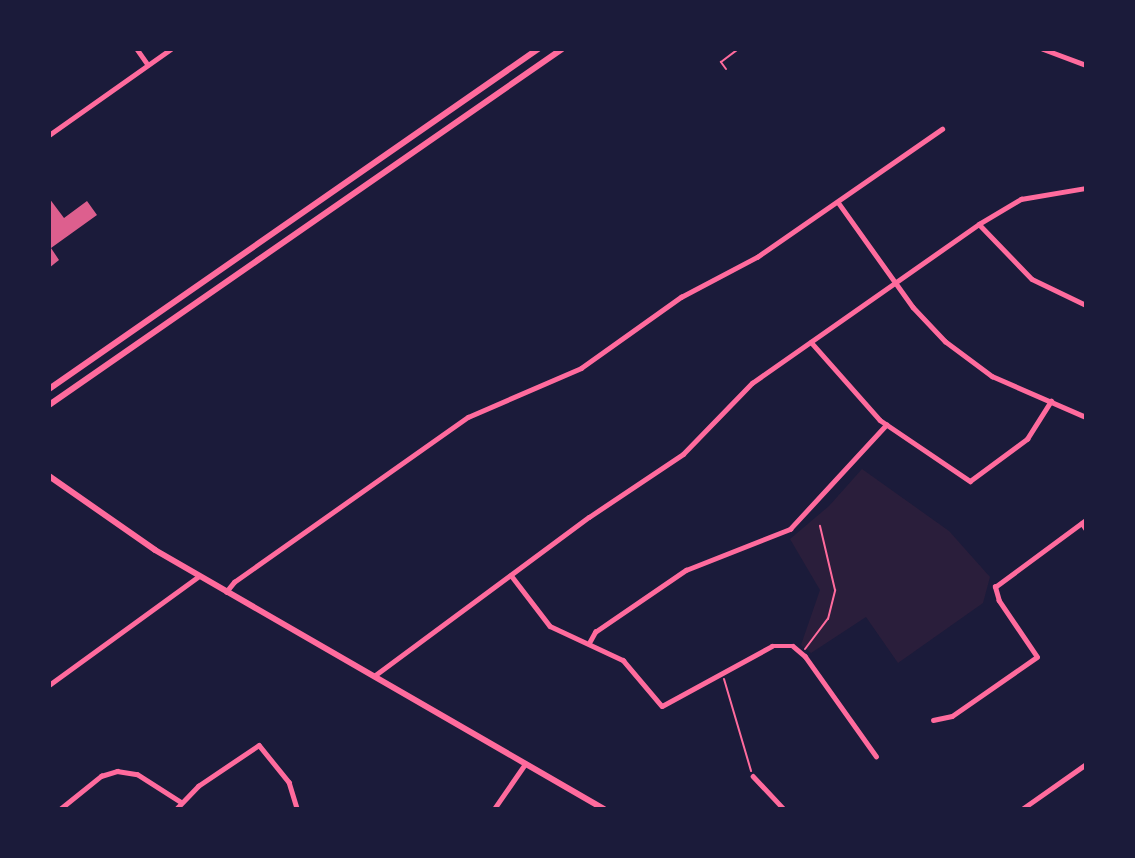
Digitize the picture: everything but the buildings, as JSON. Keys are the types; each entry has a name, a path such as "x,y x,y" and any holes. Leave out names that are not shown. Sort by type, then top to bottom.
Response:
{"main road":[{"path":"49,389 538,49"},
{"path":"49,405 562,49"},
{"path":"49,475 67,490 199,576 604,809"},
{"path":"49,482 67,490"}],"street":[{"path":"137,49 148,65"},
{"path":"49,135 171,49"},
{"path":"1043,49 1086,65"},
{"path":"226,592 234,582 468,417 581,368 681,297 757,257 942,129"},
{"path":"373,676 683,454 734,398 979,224 1021,199 1086,188"},
{"path":"838,202 933,331 992,376 1086,417"},
{"path":"979,224 1032,279 1086,305"},
{"path":"811,342 846,387 886,425 970,481 1019,447 1051,401"},
{"path":"589,643 596,632 686,570 790,529 886,425"},
{"path":"933,720 952,716 1037,657 999,601 996,587 1084,521 1086,529"},
{"path":"511,575 550,626 623,660 662,706 778,644 789,644 802,653 876,757"},
{"path":"49,685 199,576"},
{"path":"176,809 181,802 255,746 266,750 289,782 297,809"},
{"path":"494,809 526,763"},
{"path":"1022,809 1086,764"},
{"path":"60,809 101,776 121,771 143,777 181,802"},
{"path":"753,776 784,809"}],"path":[{"path":"726,69 721,62 738,49"},
{"path":"802,653 828,619 835,590 820,526"},
{"path":"723,675 753,776"}],"shaded area":[{"path":"862,469 949,531 990,577 983,603 898,663 866,617 811,653 801,645 820,590 790,539 829,506"}]}
